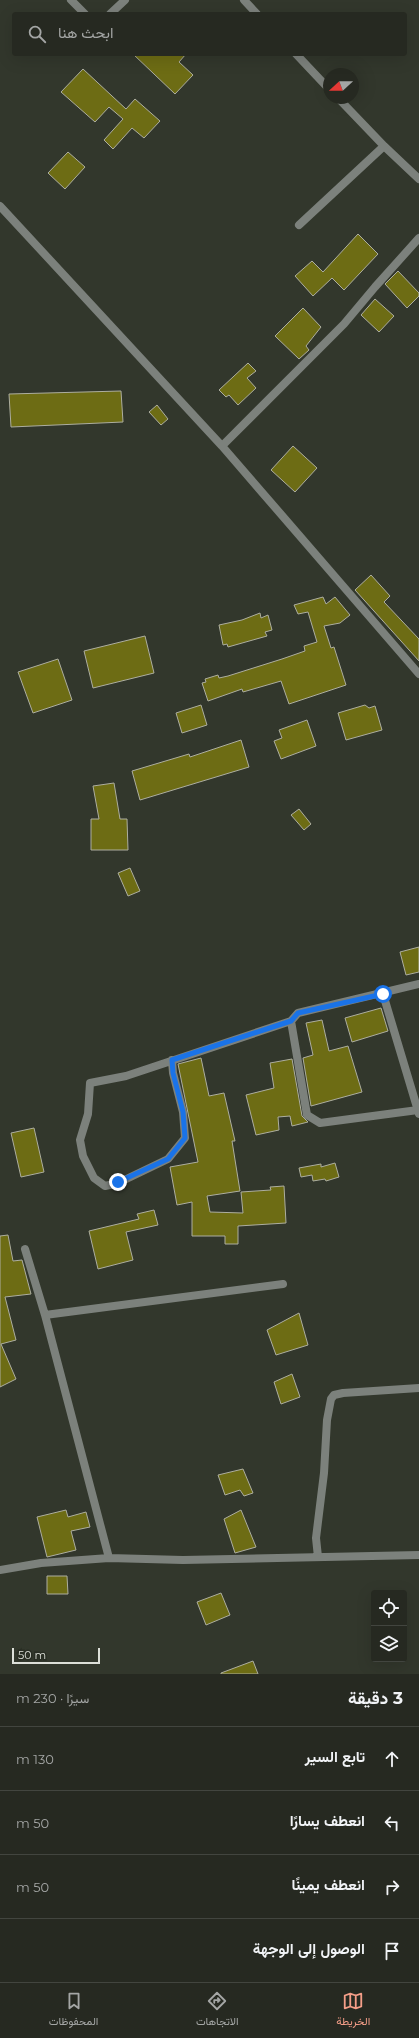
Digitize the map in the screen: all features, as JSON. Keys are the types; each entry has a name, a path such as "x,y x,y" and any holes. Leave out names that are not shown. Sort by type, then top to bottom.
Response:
{"street":[{"path":"71,0 83,12"},
{"path":"112,12 125,0"},
{"path":"244,0 255,12"},
{"path":"298,56 323,83"},
{"path":"344,104 384,146 419,179"},
{"path":"299,225 384,146"},
{"path":"0,206 222,446 419,674"},
{"path":"222,446 344,324 419,238"},
{"path":"172,1060 173,1073 183,1112 185,1138 168,1159 118,1182 105,1186 94,1178 83,1156 80,1140 88,1114 90,1083 126,1076 172,1060 291,1021 298,1013 383,994 419,984"},
{"path":"291,1021 307,1114 313,1120 320,1123 418,1112 383,994"},
{"path":"25,1249 45,1315 109,1558"},
{"path":"45,1315 283,1284"},
{"path":"318,1557 316,1538 324,1473 327,1420 331,1399 334,1395 343,1392 419,1388"},
{"path":"0,1570 42,1563 109,1558 183,1560 419,1555"}],"building":[{"path":"135,56 184,56 179,62 193,75 175,94"},
{"path":"83,69 126,109 135,99 160,121 144,138 132,128 113,149 104,140 123,119 109,107 95,122 61,92"},
{"path":"68,152 85,167 65,189 48,173"},
{"path":"358,234 378,254 344,290 332,278 313,296 295,276 312,261 323,272"},
{"path":"398,271 419,293 419,296 407,308 385,284"},
{"path":"375,299 394,316 379,332 361,315"},
{"path":"303,308 321,327 306,346 309,350 299,359 275,336"},
{"path":"248,363 256,371 247,378 256,388 238,405 229,395 226,397 219,390"},
{"path":"121,391 123,422 11,427 9,394"},
{"path":"157,405 168,419 161,425 149,412"},
{"path":"293,446 317,468 295,492 271,470"},
{"path":"371,575 390,596 384,602 419,639 419,661 355,590"},
{"path":"323,597 326,604 335,597 350,615 340,623 324,626 331,648 334,647 346,685 289,704 281,681 243,692 242,689 208,701 202,683 206,682 205,679 218,675 219,678 228,676 282,659 305,651 304,646 317,642 308,612 298,614 294,605"},
{"path":"260,613 261,618 268,615 272,630 265,632 267,636 228,647 227,644 223,645 219,625 242,620"},
{"path":"145,636 154,673 93,688 84,651"},
{"path":"58,659 72,700 33,713 18,672"},
{"path":"201,705 207,725 182,733 176,713"},
{"path":"365,705 369,708 375,706 382,730 346,740 338,713"},
{"path":"307,720 316,746 281,759 274,741 282,738 279,730"},
{"path":"241,740 249,767 140,800 132,771 189,754 190,757"},
{"path":"114,783 120,819 127,819 128,850 91,850 91,819 99,819 93,786"},
{"path":"299,809 311,824 304,830 291,815"},
{"path":"130,868 140,891 128,896 118,873"},
{"path":"419,947 419,972 406,975 400,952"},
{"path":"381,1008 388,1031 352,1042 345,1018"},
{"path":"322,1020 329,1051 348,1046 362,1092 311,1106 303,1058 313,1055 306,1023"},
{"path":"201,1058 209,1096 224,1093 235,1141 232,1141 240,1191 207,1196 210,1212 243,1213 241,1192 271,1190 270,1187 284,1186 286,1223 238,1226 238,1244 225,1244 225,1236 192,1236 192,1202 177,1205 170,1167 198,1162 178,1064"},
{"path":"292,1059 302,1116 308,1122 292,1126 290,1116 278,1117 279,1130 256,1135 246,1095 274,1088 270,1063"},
{"path":"34,1128 44,1172 21,1177 11,1133"},
{"path":"335,1163 339,1177 326,1181 325,1179 313,1181 312,1175 301,1177 299,1168 321,1164 321,1167"},
{"path":"154,1210 158,1225 126,1232 133,1260 98,1269 89,1231 139,1219 137,1214"},
{"path":"8,1235 13,1261 22,1260 31,1294 5,1297 16,1340 1,1344 16,1379 0,1387 0,1236"},
{"path":"299,1313 308,1345 276,1355 267,1330"},
{"path":"292,1374 300,1397 281,1404 274,1382"},
{"path":"243,1469 253,1493 244,1496 240,1490 225,1495 218,1475"},
{"path":"66,1510 68,1517 86,1512 90,1527 71,1531 76,1550 47,1557 37,1517"},
{"path":"241,1510 256,1547 235,1553 224,1519"},
{"path":"47,1576 67,1576 68,1594 47,1594"},
{"path":"221,1593 230,1615 206,1625 197,1602"},
{"path":"253,1661 258,1674 221,1674 221,1673"}],"route":[{"path":"118,1182 168,1159 185,1138 183,1112 173,1073 172,1060 291,1021 298,1013 383,994"}]}
